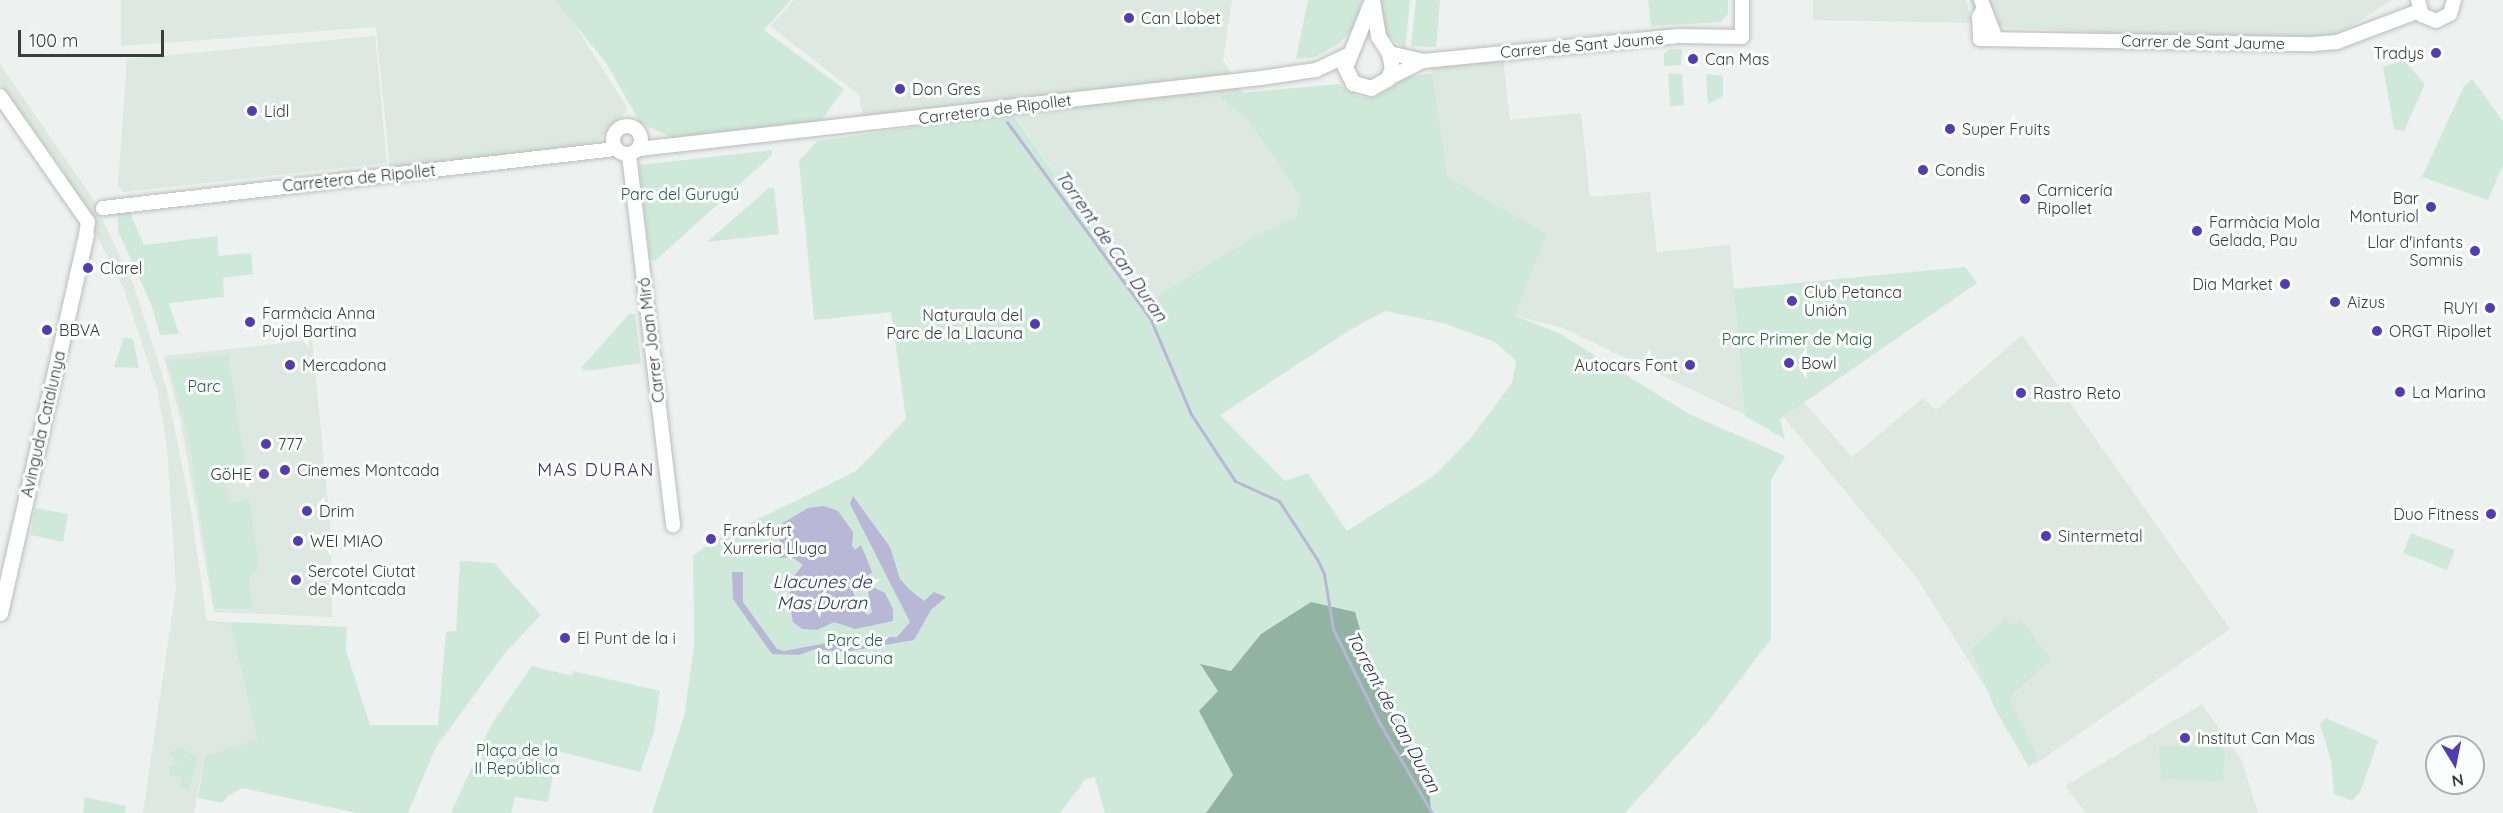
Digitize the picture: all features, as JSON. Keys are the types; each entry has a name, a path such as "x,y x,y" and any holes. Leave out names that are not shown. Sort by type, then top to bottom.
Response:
{"main road":[{"path":"1372,1 1392,68 1387,79 1380,86 1361,88 1347,75 1352,50 1372,1"},
{"path":"1352,50 1370,41 1386,49"},
{"name":"Avinguda Catalunya","path":"0,614 86,235"}],"street":[{"name":"Carrer de Sant Jaume","path":"1387,79 1423,61 1678,36 1742,37 1742,0"},
{"path":"2418,5 2426,18 2441,20 2450,14 2454,0"},
{"name":"Carrer de Sant Jaume","path":"1982,5 1979,17 1980,39 2314,44 2337,42 2418,5"},
{"path":"1982,5 1996,39"},
{"name":"Carrer de Sant Jaume","path":"1386,49 1423,61"},
{"name":"Carretera de Ripollet","path":"1316,70 1352,50"},
{"name":"Carretera de Ripollet","path":"634,152 673,145 1316,70 1347,75"},
{"path":"0,96 88,222 86,235"},
{"path":"629,126 640,133 634,152 615,149 613,142 616,130 629,126"},
{"name":"Carretera de Ripollet","path":"640,133 673,145"},
{"name":"Carretera de Ripollet","path":"103,208 615,149"},
{"name":"Carrer Joan Miró","path":"634,152 673,525"}],"shaded area":[{"path":"121,0 559,0 628,109 599,141 577,147 390,169 376,27 121,46"},
{"path":"794,0 1232,0 1223,60 1307,199 1300,216 1251,238 1145,305 1005,101 863,118 859,95 770,26"},
{"path":"1813,0 1966,0 1972,23 1813,20"},
{"path":"1970,0 2392,0 2337,35 2248,39 1977,26"},
{"name":"Lidl","path":"375,36 387,163 123,192 118,186 127,59"},
{"path":"1503,58 1510,120 1581,113 1590,197 1650,192 1657,252 1730,245 1745,415 1563,328 1515,316 1547,234 1448,177 1431,66"},
{"path":"0,64 91,196 134,286 166,387 191,511 207,621 230,622 257,741 205,756 194,813 143,813 176,588 167,446 157,389 124,289 64,171 0,84"},
{"path":"2022,335 2230,629 2034,765 1917,578 1781,414 1803,401 1852,457 1923,398 1936,410"},
{"path":"312,340 331,534 332,617 214,612 181,422 164,356"},
{"name":"Institut Can Mas","path":"2202,704 2242,761 2258,813 2086,813 2065,786"}],"green space":[{"path":"555,0 791,0 764,30 844,89 818,125 673,138 640,123 607,64"},
{"path":"1308,0 1362,0 1355,26 1339,44 1315,57 1296,59"},
{"path":"1381,0 1410,0 1405,49 1385,33"},
{"path":"1416,0 1440,0 1436,47 1411,46"},
{"path":"1648,0 1728,0 1728,14 1721,22 1651,26"},
{"path":"1670,49 1682,49 1681,65 1664,66 1664,54"},
{"path":"2404,60 2425,84 2404,131 2394,129 2383,67"},
{"name":"Parc de la Llacuna","path":"1432,73 1448,177 1547,234 1515,316 1559,333 1689,414 1785,456 1771,480 1771,639 1710,719 1625,813 1431,813 1429,783 1374,677 1355,613 1261,634 1231,671 1200,665 1219,691 1200,711 1233,775 1206,813 1105,813 1095,777 1085,780 1060,813 652,813 684,717 694,646 693,556 710,543 856,471 906,419 891,312 814,320 799,161 817,141 1012,113 1145,304 1251,238 1296,217 1301,198 1281,166 1247,119 1218,95 1339,84 1357,96 1373,98 1409,77","holes":["1385,311 1443,323 1495,342 1516,361 1512,383 1471,438 1435,475 1347,531 1308,473 1285,481 1220,415 1350,330"]},
{"path":"1668,73 1682,74 1684,105 1670,106"},
{"path":"1706,74 1723,76 1723,96 1708,104"},
{"path":"2472,79 2503,121 2503,165 2488,200 2422,177 2464,86"},
{"name":"Parc del Gurugú","path":"772,150 772,155 655,261 650,260 639,165"},
{"path":"770,187 774,188 779,234 707,242"},
{"path":"130,213 144,245 217,236 219,256 251,253 253,274 223,278 224,297 169,303 179,334 160,335 151,304 118,231 118,214"},
{"name":"Parc Primer de Maig","path":"1965,267 1977,283 1780,419 1785,439 1745,416 1734,289"},
{"path":"629,314 635,314 641,363 587,371 581,368"},
{"path":"124,337 133,339 139,368 114,367"},
{"name":"Parc","path":"228,355 245,464 229,466 224,476 226,492 234,502 249,499 258,559 258,570 249,577 252,609 214,608 188,435 167,360"},
{"path":"35,508 68,514 63,542 31,535"},
{"path":"2411,533 2455,550 2447,570 2403,553"},
{"path":"460,561 494,563 541,615 505,653 436,747 408,813 357,813 243,788 229,795 223,803 198,798 205,756 257,740 230,622 347,627 346,651 370,725 438,725 446,632 456,631"},
{"path":"1311,602 1355,612 1374,677 1429,783 1431,813 1206,813 1233,775 1199,711 1218,691 1200,664 1231,671 1261,634"},
{"path":"2006,619 2013,625 2021,620 2051,659 2009,698 2038,757 2029,767 1995,709 1971,649"},
{"name":"Plaça de la II República","path":"532,666 572,676 573,671 660,691 654,732 640,772 557,751 548,802 515,797 511,813 451,813 491,725"},
{"path":"2326,718 2378,741 2360,792 2352,801 2334,794 2331,761 2320,724"},
{"path":"2159,746 2225,746 2223,781 2161,779"},
{"path":"180,747 198,759 189,788 180,788 182,776 169,776 170,766 179,763 170,753"},
{"path":"85,797 126,806 125,813 83,813"}],"water":[{"path":"853,496 890,547 900,579 910,590 924,601 934,592 946,597 931,610 914,640 844,652 815,649 799,655 772,654 733,599 732,572 743,572 743,602 777,649 784,651 854,638 897,637 910,622 850,504"},
{"name":"Llacunes de Mas Duran","path":"824,506 838,511 853,532 852,546 855,550 861,545 872,572 853,591 858,607 868,615 872,612 868,592 873,587 885,593 893,609 893,621 855,629 834,622 817,630 802,629 793,622 789,599 792,578 803,565 792,557 779,558 780,536 770,535 771,530 808,508"}],"waterway":[{"name":"Torrent de Can Duran","path":"1007,122 1150,318 1191,414 1235,481 1279,501 1317,559 1324,574 1333,629 1379,722 1432,813"}],"place":[{"name":"Can Llobet","path":"1129,18"},
{"name":"Tradys","path":"2436,53"},
{"name":"Can Mas","path":"1693,59"},
{"name":"Don Gres","path":"900,89"},
{"name":"Lidl","path":"252,111"},
{"name":"Super Fruits","path":"1950,129"},
{"name":"Condis","path":"1923,170"},
{"name":"Carnicería Ripollet","path":"2025,199"},
{"name":"Bar Monturiol","path":"2431,207"},
{"name":"Farmàcia Mola Gelada, Pau","path":"2197,231"},
{"name":"Llar d'infants Somnis","path":"2475,251"},
{"name":"Clarel","path":"88,268"},
{"name":"Dia Market","path":"2285,284"},
{"name":"Club Petanca Unión","path":"1792,301"},
{"name":"Aizus","path":"2335,302"},
{"name":"RUYI","path":"2490,308"},
{"name":"Farmàcia Anna Pujol Bartina","path":"250,322"},
{"name":"Naturaula del Parc de la Llacuna","path":"1035,324"},
{"name":"BBVA","path":"47,330"},
{"name":"ORGT Ripollet","path":"2377,331"},
{"name":"Bowl","path":"1789,363"},
{"name":"Mercadona","path":"290,365"},
{"name":"Autocars Font","path":"1690,365"},
{"name":"La Marina","path":"2400,392"},
{"name":"Rastro Reto","path":"2021,393"},
{"name":"777","path":"266,444"},
{"name":"Cinemes Montcada","path":"285,470"},
{"name":"GöHE","path":"264,474"},
{"name":"Drim","path":"307,511"},
{"name":"Duo Fitness","path":"2491,514"},
{"name":"Sintermetal","path":"2046,536"},
{"name":"Frankfurt Xurreria Lluga","path":"711,539"},
{"name":"WEI MIAO","path":"298,541"},
{"name":"Sercotel Ciutat de Montcada","path":"296,580"},
{"name":"El Punt de la i","path":"565,638"},
{"name":"Institut Can Mas","path":"2185,738"}],"district":[{"name":"MAS DURAN","path":"596,470"}]}
